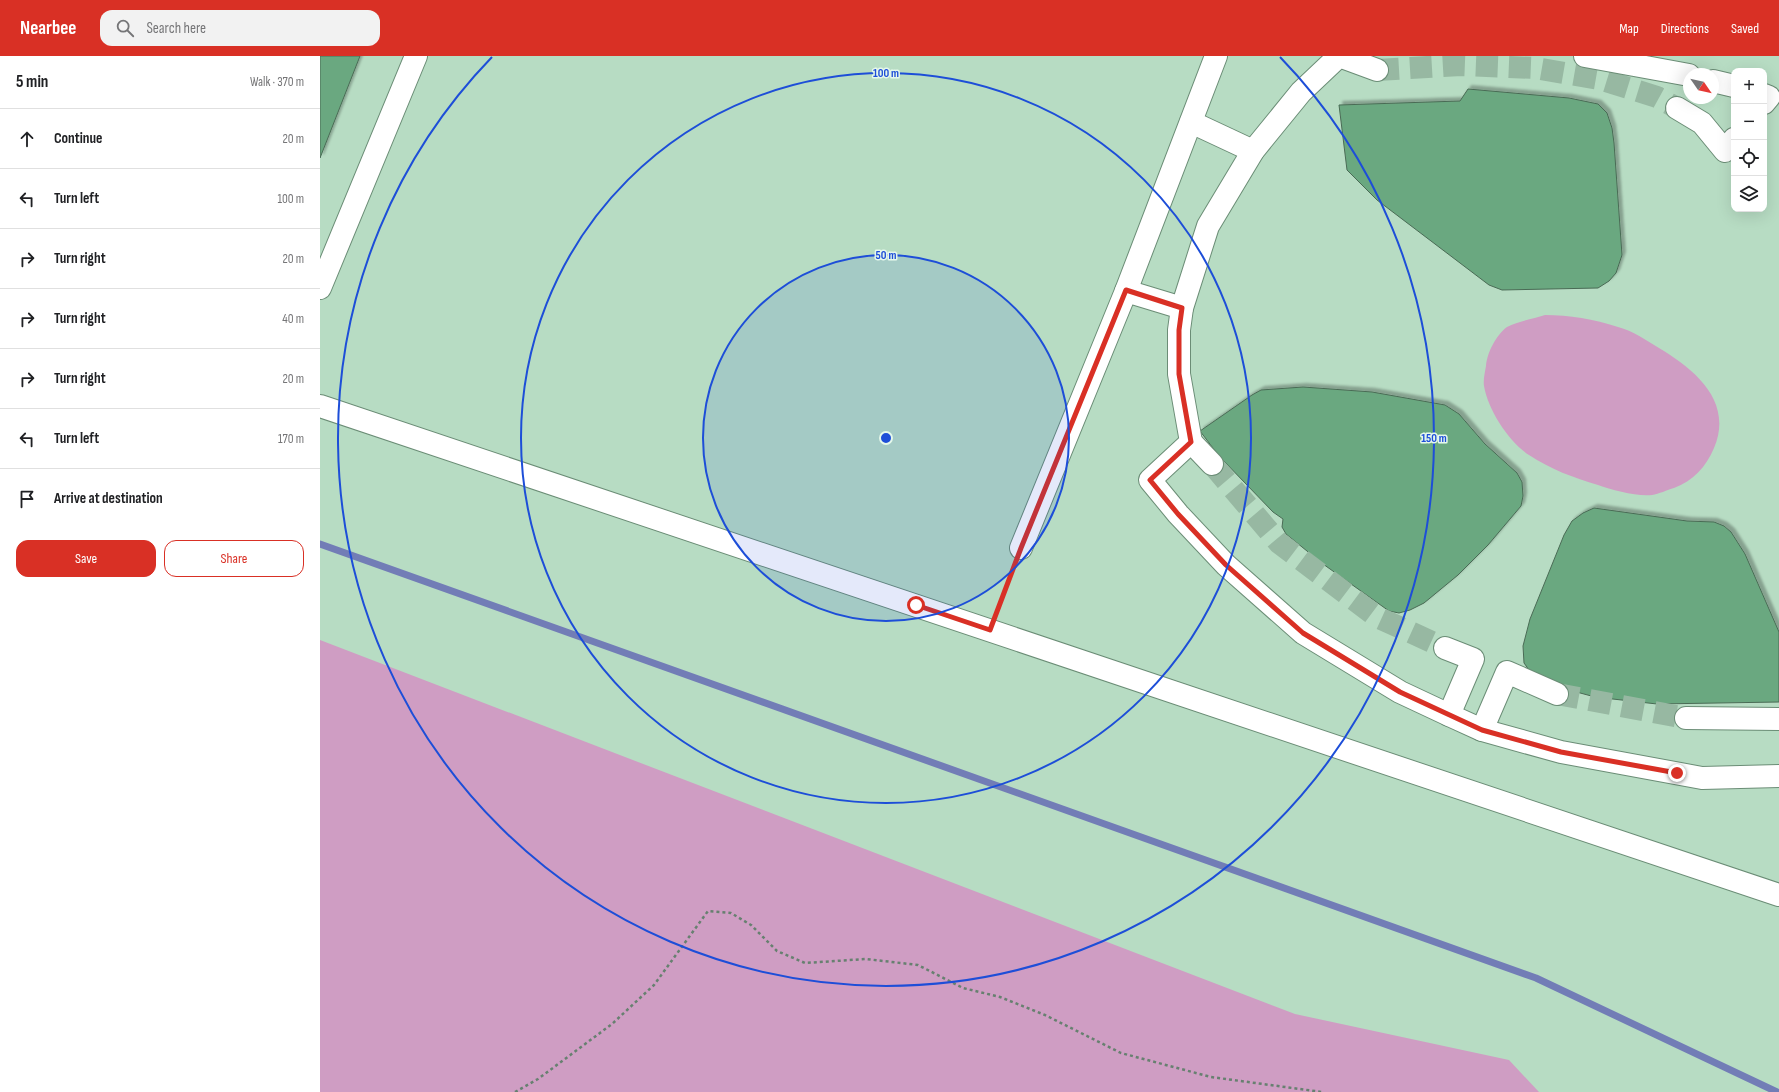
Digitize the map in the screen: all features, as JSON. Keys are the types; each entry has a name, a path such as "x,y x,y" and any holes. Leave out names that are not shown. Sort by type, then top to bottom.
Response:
{"street":[{"path":"320,288 416,56"},
{"path":"1021,548 1126,290 1216,56"},
{"path":"1212,464 1191,442 1179,374 1179,330 1182,308 1208,226 1252,151 1301,92 1339,56 1377,70"},
{"path":"1585,56 1683,74"},
{"path":"1719,82 1731,85"},
{"path":"1677,108 1702,123 1724,151 1733,140"},
{"path":"1191,122 1252,151"},
{"path":"1126,290 1182,308"},
{"path":"320,406 1779,895"},
{"path":"1191,442 1150,480 1178,514 1226,565 1303,633 1400,692 1482,730 1561,752 1702,778 1779,776"},
{"path":"1445,648 1473,659 1448,715"},
{"path":"1482,730 1507,672 1557,694"},
{"path":"1686,718 1779,719"}],"path":[{"path":"990,630 1021,548"},
{"path":"515,1092 538,1079 612,1024 654,984 708,911 731,913 752,925 777,951 805,963 866,959 918,965 963,988 1000,997 1045,1015 1121,1053 1211,1077 1322,1092"}],"shaded area":[{"path":"1545,315 1591,320 1629,331 1672,356 1697,376 1715,401 1719,416 1719,431 1711,455 1703,467 1693,477 1681,485 1660,493 1652,495 1632,494 1604,487 1562,473 1529,455 1514,442 1500,425 1486,395 1484,381 1487,361 1490,350 1503,330 1511,325"},
{"path":"320,640 1295,1014 1509,1060 1539,1092 320,1092"}],"building":[{"path":"320,56 360,56 320,158"},
{"path":"1468,89 1569,98 1598,104 1607,113 1612,128 1614,143 1622,255 1616,273 1609,281 1598,288 1502,290 1489,285 1377,200 1347,170 1339,105 1460,101"},
{"path":"1303,387 1372,392 1445,405 1459,414 1485,444 1517,473 1522,482 1523,496 1521,506 1488,545 1458,575 1424,603 1410,610 1399,613 1389,611 1323,564 1286,534 1282,527 1283,519 1273,512 1219,456 1200,431 1261,390"},
{"path":"1594,508 1687,521 1714,522 1724,526 1731,532 1745,554 1779,632 1779,702 1657,704 1595,697 1547,684 1532,674 1524,663 1523,646 1530,619 1564,535 1572,521 1583,513"}],"waterway":[{"path":"320,544 1536,978 1777,1092"}],"tunnel":[{"path":"1377,70 1461,65 1535,68 1599,79 1657,97 1677,108"},
{"path":"1212,464 1279,543 1377,617 1445,648"},
{"path":"1557,694 1686,718"}],"route":[{"path":"916,605 990,630 1021,548 1126,290 1182,308 1179,330 1179,374 1191,442 1150,480 1178,514 1226,565 1303,633 1400,692 1482,730 1561,752 1677,773"}]}
